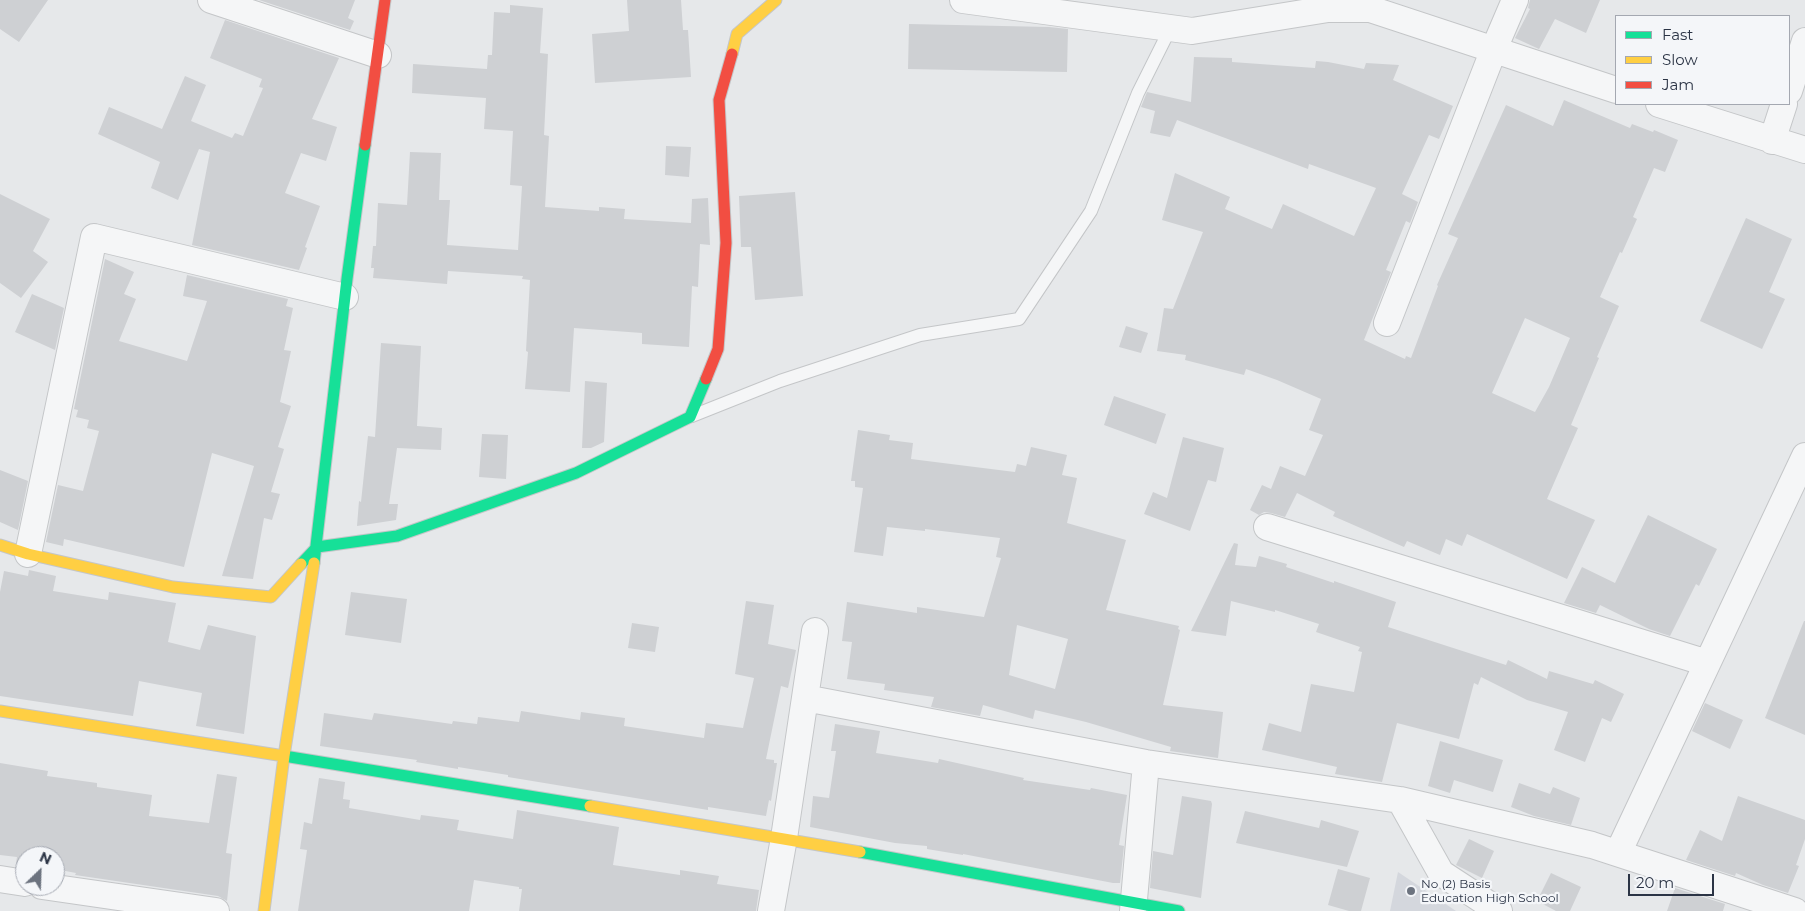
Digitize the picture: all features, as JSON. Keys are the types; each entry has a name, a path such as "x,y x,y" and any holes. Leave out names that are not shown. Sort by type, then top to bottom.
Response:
{"street":[{"path":"211,0 378,55"},
{"path":"264,911 284,756 317,547 345,297 385,0"},
{"path":"0,545 28,554 173,587 272,596 317,547 396,536 576,473 690,417 718,349 726,243 719,100 737,34 776,0"},
{"path":"963,0 1192,31 1328,8 1363,4 1615,90"},
{"path":"1387,323 1515,0"},
{"path":"1790,87 1805,41"},
{"path":"1662,105 1805,150"},
{"path":"1772,141 1784,105"},
{"path":"28,554 94,237 345,297"},
{"path":"1618,853 1805,456"},
{"path":"1267,527 1707,663"},
{"path":"771,911 784,838 815,631"},
{"path":"805,698 1146,763 1400,800 1592,845 1795,911"},
{"path":"0,711 784,838 1134,907 1180,911"},
{"path":"1134,907 1146,763"},
{"path":"1400,800 1441,873 1499,911"},
{"path":"0,879 15,881"},
{"path":"65,889 216,911"},
{"path":"1802,911 1805,902"}],"lane":[{"path":"690,417 780,381 920,335 1019,319 1091,210 1138,93 1170,29"}],"shaded area":[{"name":"No (2) Basis Education High School","path":"1398,872 1456,911 1390,911"}],"building":[{"path":"0,0 48,0 19,42 0,29"},
{"path":"259,0 355,0 348,18 354,21 350,30"},
{"path":"627,0 681,0 683,30 688,30 691,77 595,83 592,34 629,31"},
{"path":"1530,0 1600,0 1586,33 1555,19 1539,49 1515,38 1530,9 1528,8"},
{"path":"510,5 543,8 540,53 548,54 544,135 549,136 545,207 599,211 599,207 625,209 624,219 691,223 692,199 708,198 710,245 700,244 698,287 692,286 689,347 642,344 642,333 574,328 570,392 525,389 530,280 522,279 523,276 448,271 447,284 373,278 374,268 371,268 373,246 376,246 378,203 407,205 410,152 441,153 439,200 450,200 447,245 518,250 522,186 510,185 513,131 484,129 486,98 412,93 413,64 487,69 488,55 492,55 494,12 510,13"},
{"path":"225,20 339,58 312,119 337,127 326,161 301,153 285,193 320,206 299,270 192,245 210,152 199,149 178,200 151,188 160,162 98,134 109,107 162,129 185,76 206,85 191,121 232,138 235,133 243,136 263,88 259,87 262,79 210,58"},
{"path":"909,24 1068,29 1067,72 908,69"},
{"path":"1194,57 1232,58 1232,62 1315,68 1316,61 1364,69 1366,63 1399,65 1393,80 1453,106 1439,139 1429,135 1402,194 1418,202 1410,223 1406,221 1386,270 1391,272 1364,340 1405,359 1406,356 1411,358 1437,285 1458,238 1448,234 1506,105 1553,126 1564,100 1630,128 1632,124 1653,132 1654,130 1678,140 1665,172 1654,168 1633,217 1637,219 1600,297 1619,306 1571,425 1578,428 1547,499 1595,520 1567,579 1467,534 1462,546 1446,539 1440,555 1407,541 1404,547 1333,516 1335,512 1297,493 1285,517 1264,512 1259,515 1250,510 1262,485 1271,489 1280,466 1305,476 1323,435 1309,430 1321,399 1246,369 1244,375 1185,360 1186,355 1157,351 1164,308 1173,309 1203,232 1162,220 1175,173 1230,197 1225,209 1272,229 1283,204 1354,236 1376,188 1309,164 1308,169 1177,120 1170,137 1150,133 1155,111 1141,107 1147,92 1191,102","holes":["1525,318 1570,338 1549,387 1535,412 1492,393"]},
{"path":"666,146 691,147 689,177 665,175"},
{"path":"795,192 803,296 755,300 751,247 741,247 739,196"},
{"path":"0,194 50,219 33,251 48,262 21,298 0,283"},
{"path":"1746,218 1792,239 1769,292 1785,299 1762,349 1700,321"},
{"path":"105,259 134,272 124,294 136,299 119,341 187,361 207,301 183,296 187,275 288,299 286,306 293,308 284,350 291,351 280,402 291,406 278,447 284,449 271,492 280,494 272,520 264,518 253,579 222,576 254,466 212,453 184,567 64,539 63,546 46,542 58,485 83,491 99,431 87,428 89,420 76,417 78,410 74,409"},
{"path":"32,294 64,308 55,350 15,332"},
{"path":"1126,326 1148,333 1141,353 1119,347"},
{"path":"381,343 421,346 417,426 442,428 441,450 397,448 389,504 398,504 396,520 357,526 368,436 375,437"},
{"path":"585,381 607,383 604,442 591,448 582,448"},
{"path":"1114,396 1166,414 1156,444 1104,425"},
{"path":"858,430 890,435 889,440 913,443 911,459 1015,472 1017,464 1026,466 1031,447 1067,455 1062,475 1077,478 1067,523 1126,540 1106,610 1179,626 1178,629 1180,630 1163,705 1223,712 1218,758 1170,751 1171,747 1086,722 1035,710 1033,719 983,705 980,716 931,707 934,697 884,690 885,684 847,679 852,642 842,641 847,602 917,613 917,607 984,617 1001,558 996,557 1000,538 925,529 925,531 887,527 883,556 854,552 863,488 855,487 855,481 851,481","holes":["1017,625 1068,639 1055,689 1009,675"]},
{"path":"482,434 508,435 506,479 479,477"},
{"path":"1183,437 1224,448 1216,482 1208,480 1190,531 1144,514 1153,492 1167,498"},
{"path":"0,470 28,481 18,530 0,522"},
{"path":"1648,515 1717,549 1699,586 1696,584 1670,636 1649,629 1600,605 1596,613 1564,603 1582,567 1615,583"},
{"path":"1234,543 1238,544 1235,565 1256,567 1259,556 1287,564 1286,567 1396,602 1388,627 1506,665 1508,660 1547,679 1549,671 1593,684 1595,680 1624,694 1611,722 1602,718 1585,762 1554,750 1568,712 1527,700 1481,677 1478,685 1474,683 1459,739 1397,723 1382,782 1335,774 1337,767 1262,750 1269,723 1301,732 1311,684 1354,692 1362,652 1358,651 1360,647 1316,632 1319,624 1275,610 1275,612 1231,601 1226,636 1191,631"},
{"path":"29,570 56,576 53,591 108,600 109,592 176,603 168,642 200,650 208,625 256,636 244,734 196,726 202,693 139,681 133,716 0,696 0,592 4,571 28,576"},
{"path":"351,592 407,599 401,643 345,635"},
{"path":"746,601 774,605 768,644 796,650 788,688 781,686 766,759 774,760 774,763 777,763 771,801 769,800 766,816 708,807 708,810 508,777 508,775 458,767 458,769 416,762 417,760 320,746 324,713 372,720 374,713 452,724 453,721 477,724 478,717 519,722 521,711 580,720 581,712 625,718 624,726 704,738 706,723 743,728 754,678 735,674"},
{"path":"1805,621 1805,735 1765,718"},
{"path":"632,623 659,627 655,652 628,648"},
{"path":"1705,703 1743,720 1730,749 1692,731"},
{"path":"835,724 880,731 876,753 938,763 939,759 1024,778 1023,780 1090,790 1091,788 1127,795 1119,845 1124,846 1120,883 927,849 927,846 895,843 810,827 813,796 829,798 836,751 831,751"},
{"path":"1440,741 1503,760 1493,792 1454,780 1450,793 1428,786"},
{"path":"0,763 48,771 47,776 97,783 97,787 152,795 149,816 209,823 217,774 237,777 226,853 232,854 227,901 218,896 75,875 76,873 65,871 65,846 15,846 15,857 0,855"},
{"path":"319,778 345,782 343,799 350,800 349,808 420,820 421,815 459,820 457,830 513,839 517,810 619,827 613,865 680,875 680,870 719,876 717,884 759,890 756,911 519,911 522,889 474,880 469,911 298,911 307,850 300,849 304,822 312,824"},
{"path":"1519,783 1550,794 1553,787 1580,798 1571,825 1534,816 1511,807"},
{"path":"1182,796 1211,801 1212,804 1201,898 1150,888 1153,851 1173,855"},
{"path":"1738,796 1805,820 1805,839 1796,865 1799,866 1788,893 1763,885 1736,873 1735,876 1686,860 1700,830 1722,841"},
{"path":"1245,811 1319,828 1321,820 1359,831 1347,867 1236,843"},
{"path":"1469,839 1494,851 1482,878 1456,865"},
{"path":"1338,869 1370,878 1361,911 1349,911 1328,905"},
{"path":"1551,873 1581,887 1570,911 1556,911 1537,901"},
{"path":"1675,888 1725,904 1723,911 1667,911"}],"traffic: fast":[{"path":"314,563 347,279 365,145"},
{"path":"301,564 317,547 397,536 576,473 690,417 706,379"},
{"path":"284,756 590,806"},
{"path":"860,852 1179,911"}],"traffic: slow":[{"path":"732,54 737,34 776,0"},
{"path":"0,545 28,554 173,587 271,597 301,564"},
{"path":"264,911 284,756 314,563"},
{"path":"0,711 284,756"},
{"path":"590,806 860,852"}],"traffic: jam":[{"path":"365,145 385,0"},
{"path":"706,379 718,349 726,243 719,100 732,54"}],"place":[{"name":"No (2) Basis Education High School","path":"1411,891"}]}
